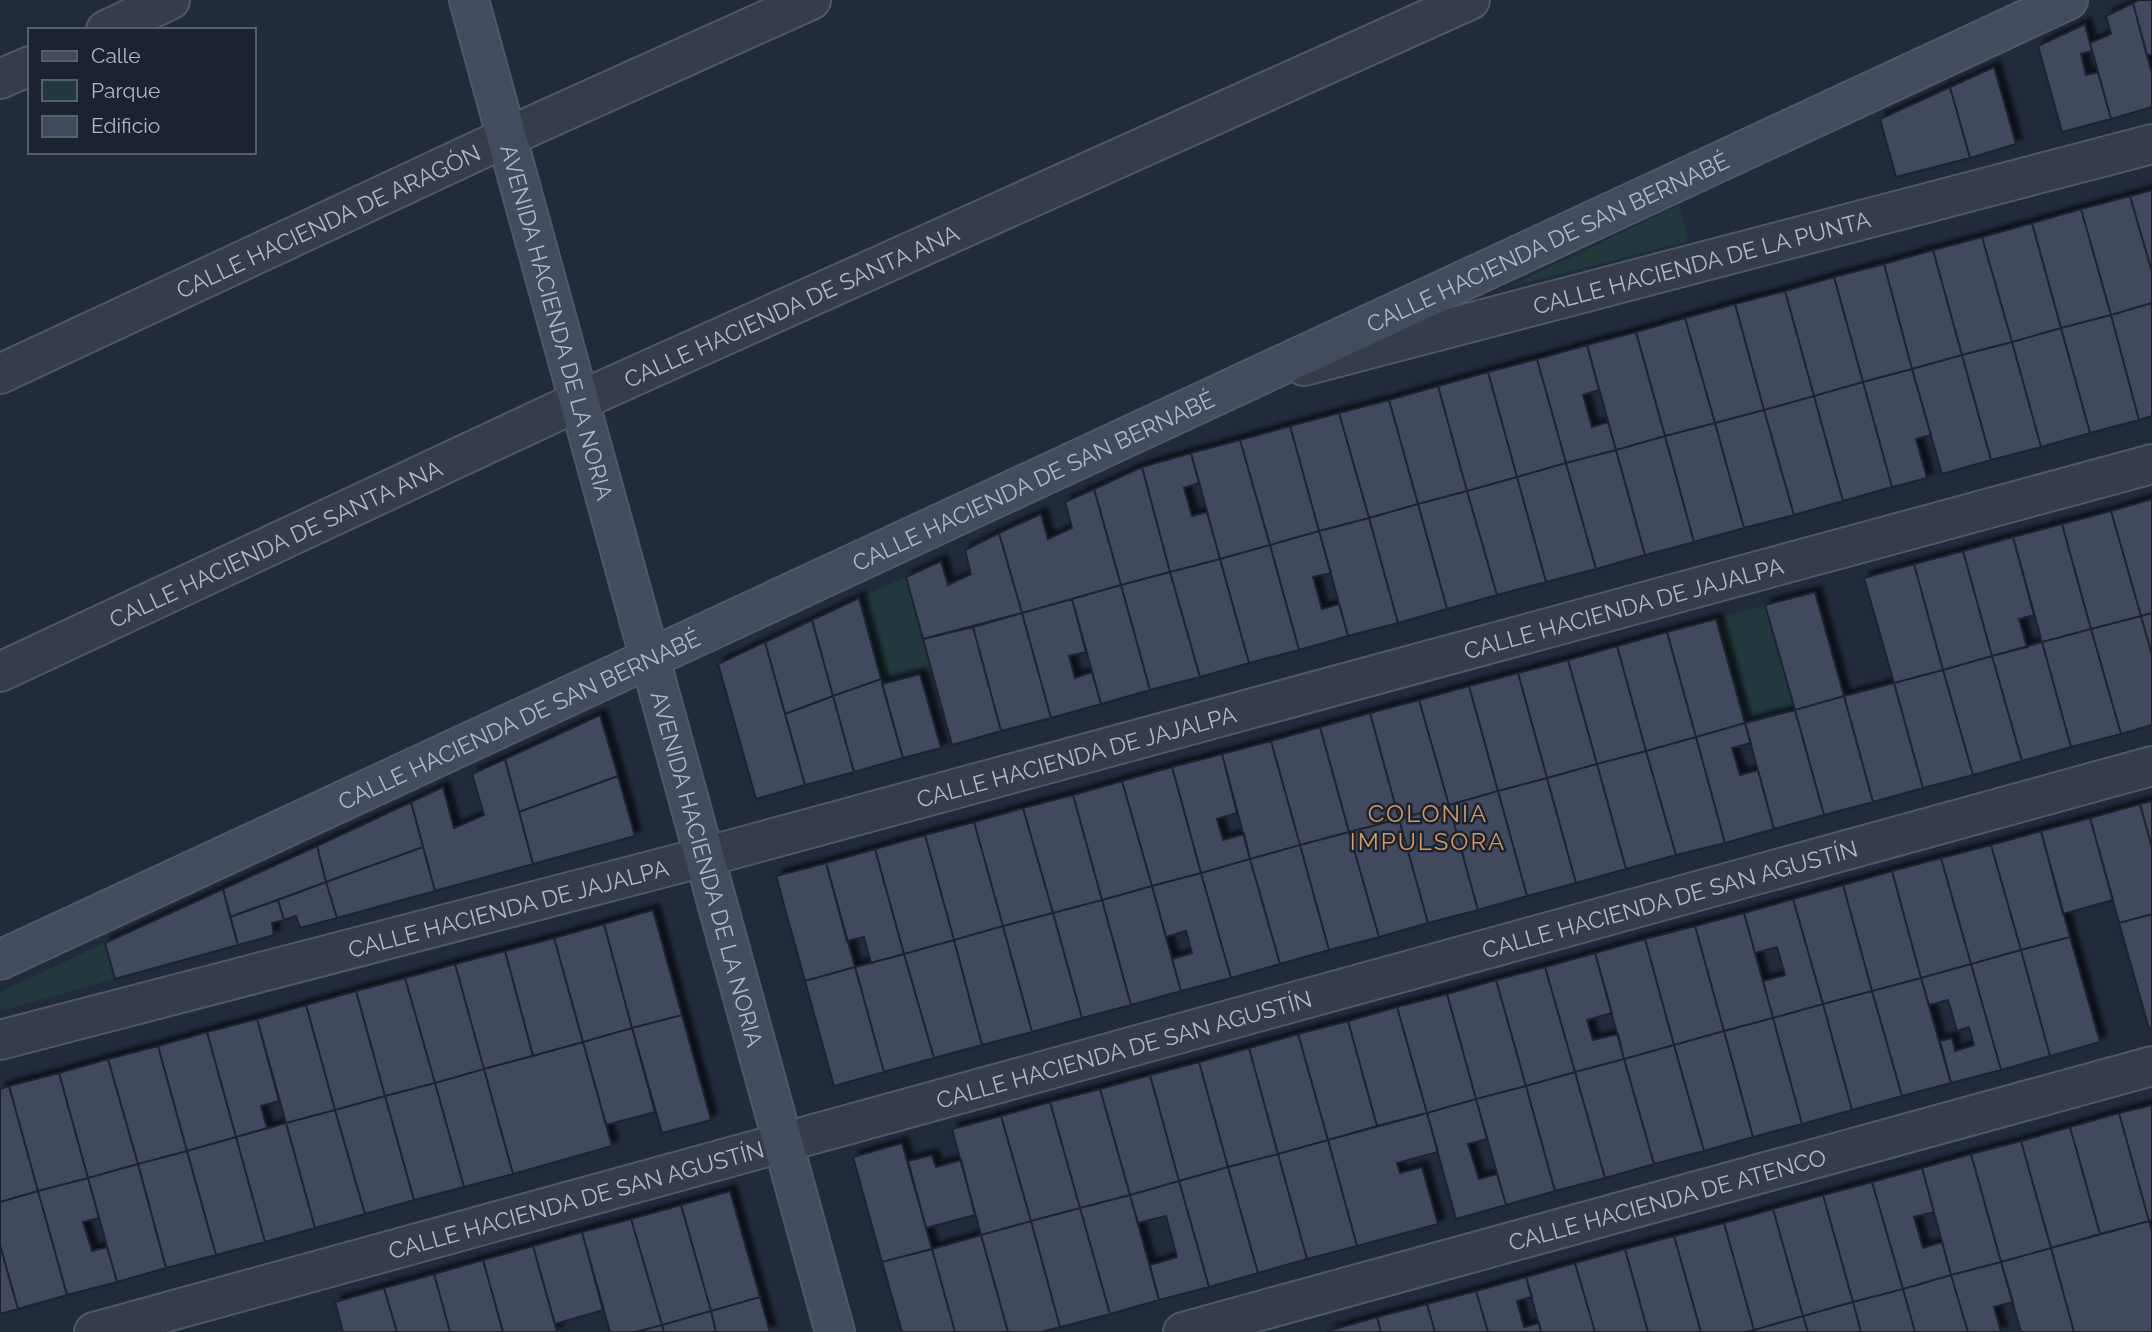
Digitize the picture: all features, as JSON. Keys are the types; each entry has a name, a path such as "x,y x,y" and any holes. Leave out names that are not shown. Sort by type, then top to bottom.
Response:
{"street":[{"path":"110,28 170,0"},
{"name":"AVENIDA HACIENDA DE LA NORIA","path":"469,0 835,1332"},
{"name":"CALLE HACIENDA DE ARAGÓN","path":"0,374 507,137 811,0"},
{"name":"CALLE HACIENDA DE SANTA ANA","path":"0,671 579,401 1470,0"},
{"name":"CALLE HACIENDA DE SAN BERNABÉ","path":"0,960 2068,0"},
{"path":"0,79 28,66"},
{"name":"CALLE HACIENDA DE LA PUNTA","path":"1250,380 2152,144"},
{"name":"CALLE HACIENDA DE JAJALPA","path":"0,1040 704,857 2152,464"},
{"name":"CALLE HACIENDA DE SAN AGUSTÍN","path":"94,1332 2152,766"},
{"name":"CALLE HACIENDA DE ATENCO","path":"1183,1332 2152,1066"}],"green space":[{"path":"1679,205 1688,241 1506,288"},
{"path":"906,577 932,670 882,684 859,598"},
{"path":"1765,605 1795,710 1745,723 1716,619"},
{"path":"105,943 115,979 0,1011 0,992"}],"building":[{"path":"2152,0 2152,54 2147,56 2133,3"},
{"path":"2133,3 2152,74 2152,107 2111,119 2090,43 2111,34 2106,16"},
{"path":"2085,24 2092,51 2081,54 2086,75 2098,72 2111,119 2062,132 2038,46"},
{"path":"1994,67 2016,144 1970,158 1950,87"},
{"path":"1950,87 1970,158 1896,177 1880,119"},
{"path":"2152,190 2152,272 2130,196"},
{"path":"2130,196 2152,272 2152,303 2111,315 2081,209"},
{"path":"2081,209 2111,315 2061,328 2032,223"},
{"path":"2032,223 2061,328 2012,342 1982,237"},
{"path":"1982,237 2012,342 1962,355 1933,250"},
{"path":"1933,250 1962,355 1912,369 1884,264"},
{"path":"1884,264 1912,369 1863,382 1834,277"},
{"path":"1834,277 1863,382 1814,396 1785,291"},
{"path":"1785,291 1814,396 1764,410 1735,304"},
{"path":"2152,303 2152,416 2139,420 2111,315"},
{"path":"1735,304 1764,410 1715,423 1685,318"},
{"path":"2111,315 2139,420 2090,433 2061,328"},
{"path":"1685,318 1715,423 1665,436 1636,332"},
{"path":"2061,328 2090,433 2041,447 2012,342"},
{"path":"1636,332 1665,436 1616,450 1587,345"},
{"path":"2012,342 2041,447 1991,460 1962,355"},
{"path":"1587,345 1599,390 1583,395 1592,427 1608,422 1616,450 1566,463 1537,359"},
{"path":"1962,355 1991,460 1942,474 1912,369"},
{"path":"1537,359 1566,463 1517,477 1488,372"},
{"path":"1912,369 1931,435 1916,439 1927,478 1892,487 1863,382"},
{"path":"1488,372 1517,477 1467,491 1438,386"},
{"path":"1863,382 1892,487 1843,501 1814,396"},
{"path":"1438,386 1467,491 1418,504 1389,400"},
{"path":"1814,396 1843,501 1794,515 1764,410"},
{"path":"1389,400 1418,504 1369,518 1339,413"},
{"path":"1764,410 1794,515 1744,528 1715,423"},
{"path":"1339,413 1369,518 1319,531 1290,426"},
{"path":"1715,423 1744,528 1694,542 1665,436"},
{"path":"1290,426 1319,531 1270,545 1240,440"},
{"path":"1665,436 1694,542 1645,555 1616,450"},
{"path":"1240,440 1270,545 1220,559 1191,453"},
{"path":"1616,450 1645,555 1596,569 1566,463"},
{"path":"1191,453 1199,483 1184,488 1192,516 1207,512 1220,559 1170,572 1142,467"},
{"path":"1566,463 1596,569 1546,582 1517,477"},
{"path":"1142,467 1170,572 1121,585 1094,489"},
{"path":"1517,477 1546,582 1497,595 1467,491"},
{"path":"1094,489 1121,585 1022,613 999,533 1041,514 1048,539 1072,528 1065,502"},
{"path":"1467,491 1497,595 1447,609 1418,504"},
{"path":"2152,499 2152,613 2141,616 2111,511"},
{"path":"1418,504 1447,609 1398,623 1369,518"},
{"path":"2111,511 2141,616 2091,629 2062,524"},
{"path":"1369,518 1398,623 1348,636 1319,531"},
{"path":"2062,524 2091,629 2042,642 2013,537"},
{"path":"1319,531 1331,573 1313,577 1322,609 1339,604 1348,636 1299,650 1270,545"},
{"path":"999,533 1022,613 923,639 906,577 941,561 948,585 971,574 965,550"},
{"path":"2013,537 2034,615 2019,619 2027,647 1992,656 1963,551"},
{"path":"1270,545 1299,650 1249,663 1220,559"},
{"path":"1963,551 1992,656 1943,670 1914,564"},
{"path":"1220,559 1249,663 1200,677 1170,572"},
{"path":"1914,564 1943,670 1894,683 1864,578"},
{"path":"1170,572 1200,677 1150,690 1121,585"},
{"path":"1121,585 1150,690 1101,704 1072,599"},
{"path":"1815,592 1844,696 1795,710 1765,605"},
{"path":"859,598 881,679 833,696 812,620"},
{"path":"1072,599 1086,652 1069,656 1075,678 1092,672 1101,704 1051,718 1022,613"},
{"path":"1022,613 1051,718 1001,731 973,627"},
{"path":"2152,613 2152,655 2141,616"},
{"path":"2141,616 2152,655 2152,725 2121,734 2091,629"},
{"path":"1716,619 1745,723 1696,737 1667,632"},
{"path":"812,620 833,696 785,714 765,642"},
{"path":"973,627 1001,731 952,745 923,639"},
{"path":"2091,629 2121,734 2071,747 2042,642"},
{"path":"1667,632 1696,737 1646,751 1617,646"},
{"path":"765,642 805,785 756,799 718,664"},
{"path":"2042,642 2071,747 2022,761 1992,656"},
{"path":"1617,646 1646,751 1597,764 1568,660"},
{"path":"1992,656 2022,761 1973,775 1943,670"},
{"path":"1568,660 1597,764 1547,778 1518,673"},
{"path":"1943,670 1973,775 1923,788 1894,683"},
{"path":"1518,673 1547,778 1498,791 1469,686"},
{"path":"920,674 941,748 903,758 882,684"},
{"path":"881,679 903,758 854,772 833,696"},
{"path":"1894,683 1923,788 1873,802 1844,696"},
{"path":"1469,686 1498,791 1449,805 1419,700"},
{"path":"833,696 854,772 805,785 785,714"},
{"path":"1844,696 1873,802 1824,815 1795,710"},
{"path":"1419,700 1449,805 1399,819 1370,713"},
{"path":"1795,710 1824,815 1774,829 1745,723"},
{"path":"1370,713 1399,819 1349,832 1320,727"},
{"path":"600,715 618,776 519,812 505,759"},
{"path":"1745,723 1751,743 1732,748 1740,775 1758,770 1774,829 1725,843 1696,737"},
{"path":"1320,727 1349,832 1300,845 1271,741"},
{"path":"1696,737 1725,843 1676,855 1646,751"},
{"path":"1271,741 1300,845 1250,859 1222,754"},
{"path":"1646,751 1676,855 1626,869 1597,764"},
{"path":"1222,754 1237,813 1217,819 1223,840 1244,834 1250,859 1201,873 1172,767"},
{"path":"505,759 533,864 435,891 411,802 443,787 454,828 484,815 472,774"},
{"path":"1597,764 1626,869 1576,883 1547,778"},
{"path":"1172,767 1201,873 1152,886 1122,781"},
{"path":"618,776 635,836 533,864 519,812"},
{"path":"1547,778 1576,883 1527,896 1498,791"},
{"path":"1122,781 1152,886 1102,900 1073,795"},
{"path":"1498,791 1527,896 1478,910 1449,805"},
{"path":"1073,795 1102,900 1053,913 1023,808"},
{"path":"2152,801 2152,848 2140,804"},
{"path":"411,802 423,847 326,882 317,846"},
{"path":"2140,804 2152,848 2152,914 2119,923 2090,818"},
{"path":"1449,805 1478,910 1428,923 1399,819"},
{"path":"1023,808 1053,913 1003,926 974,822"},
{"path":"2090,818 2113,900 2063,914 2041,831"},
{"path":"1399,819 1428,923 1379,937 1349,832"},
{"path":"974,822 1003,926 954,940 925,835"},
{"path":"2041,831 2070,937 2021,950 1991,845"},
{"path":"1349,832 1379,937 1329,950 1300,845"},
{"path":"925,835 954,940 904,954 875,849"},
{"path":"1300,845 1329,950 1280,964 1250,859"},
{"path":"1991,845 2021,950 1971,964 1941,858"},
{"path":"317,846 326,882 230,917 223,889"},
{"path":"423,847 435,891 337,918 326,882"},
{"path":"875,849 904,954 871,963 864,937 847,941 826,863"},
{"path":"1941,858 1971,964 1921,978 1892,871"},
{"path":"1250,859 1280,964 1231,978 1201,873"},
{"path":"826,863 855,967 805,981 776,876"},
{"path":"1892,871 1921,978 1872,991 1843,885"},
{"path":"1201,873 1231,978 1181,991 1172,959 1192,953 1186,931 1166,937 1152,886"},
{"path":"326,882 337,918 300,928 296,916 284,920 278,900"},
{"path":"1843,885 1872,991 1823,1004 1793,899"},
{"path":"1152,886 1181,991 1131,1005 1102,900"},
{"path":"223,889 238,945 115,979 105,943"},
{"path":"1793,899 1823,1004 1773,1018 1763,981 1785,975 1777,947 1755,953 1744,913"},
{"path":"278,900 284,920 272,923 274,935 238,945 230,917"},
{"path":"1102,900 1131,1005 1082,1018 1053,913"},
{"path":"653,910 682,1015 632,1028 604,924"},
{"path":"1053,913 1082,1018 1032,1032 1003,926"},
{"path":"1744,913 1773,1018 1724,1031 1695,926"},
{"path":"2152,914 2152,1028 2149,1029 2119,923"},
{"path":"604,924 632,1028 583,1042 554,938"},
{"path":"1003,926 1032,1032 982,1045 954,940"},
{"path":"1695,926 1724,1031 1674,1045 1645,939"},
{"path":"2070,937 2100,1042 2050,1056 2021,950"},
{"path":"554,938 583,1042 533,1056 505,951"},
{"path":"1645,939 1674,1045 1624,1059 1595,953"},
{"path":"954,940 982,1045 934,1058 904,954"},
{"path":"2021,950 2050,1056 2001,1070 1971,964"},
{"path":"505,951 533,1056 484,1069 455,964"},
{"path":"1595,953 1612,1013 1587,1020 1593,1040 1618,1034 1624,1059 1575,1072 1545,967"},
{"path":"904,954 934,1058 884,1072 855,967"},
{"path":"455,964 484,1069 435,1083 405,978"},
{"path":"1971,964 2001,1070 1951,1083 1940,1041 1952,1038 1955,1051 1974,1045 1969,1027 1957,1031 1948,1000 1929,1005 1921,978"},
{"path":"855,967 884,1072 834,1086 805,981"},
{"path":"1545,967 1575,1072 1526,1086 1496,980"},
{"path":"405,978 435,1083 385,1096 356,991"},
{"path":"1921,978 1951,1083 1902,1096 1872,991"},
{"path":"1496,980 1526,1086 1476,1099 1447,994"},
{"path":"356,991 385,1096 335,1110 306,1005"},
{"path":"1872,991 1902,1096 1852,1110 1823,1004"},
{"path":"1447,994 1476,1099 1427,1113 1397,1007"},
{"path":"1823,1004 1852,1110 1802,1124 1773,1018"},
{"path":"306,1005 335,1110 286,1123 257,1019"},
{"path":"1397,1007 1427,1113 1377,1126 1348,1021"},
{"path":"682,1015 711,1120 662,1133 632,1028"},
{"path":"1773,1018 1802,1124 1753,1137 1724,1031"},
{"path":"257,1019 279,1101 261,1106 267,1128 236,1137 207,1032"},
{"path":"1348,1021 1377,1126 1328,1140 1298,1034"},
{"path":"632,1028 655,1112 606,1125 583,1042"},
{"path":"1724,1031 1753,1137 1704,1151 1674,1045"},
{"path":"207,1032 236,1137 187,1151 158,1046"},
{"path":"1298,1034 1328,1140 1278,1154 1249,1048"},
{"path":"583,1042 612,1146 513,1174 484,1069"},
{"path":"1674,1045 1704,1151 1654,1164 1624,1059"},
{"path":"158,1046 187,1151 138,1164 108,1059"},
{"path":"1249,1048 1278,1154 1228,1167 1199,1062"},
{"path":"108,1059 138,1164 88,1178 59,1073"},
{"path":"1624,1059 1654,1164 1605,1178 1575,1072"},
{"path":"1199,1062 1228,1167 1179,1181 1150,1075"},
{"path":"484,1069 513,1174 464,1187 435,1083"},
{"path":"1575,1072 1605,1178 1555,1191 1526,1086"},
{"path":"59,1073 88,1178 38,1191 9,1086"},
{"path":"1150,1075 1179,1181 1130,1195 1100,1089"},
{"path":"435,1083 464,1187 414,1200 385,1096"},
{"path":"9,1086 38,1191 0,1202 0,1089"},
{"path":"1526,1086 1555,1191 1506,1205 1476,1099"},
{"path":"1100,1089 1130,1195 1080,1208 1050,1102"},
{"path":"385,1096 414,1200 365,1214 335,1110"},
{"path":"1476,1099 1487,1139 1468,1144 1479,1179 1497,1174 1506,1205 1456,1219 1427,1113"},
{"path":"1050,1102 1080,1208 1031,1221 1001,1116"},
{"path":"2152,1105 2152,1220 2149,1221 2119,1113"},
{"path":"335,1110 365,1214 315,1228 286,1123"},
{"path":"1427,1113 1438,1152 1397,1163 1400,1173 1422,1167 1438,1224 1357,1246 1328,1140"},
{"path":"2119,1113 2149,1221 2100,1234 2070,1127"},
{"path":"1001,1116 1031,1221 981,1235 952,1129"},
{"path":"286,1123 315,1228 265,1242 236,1137"},
{"path":"2070,1127 2100,1234 2051,1248 2021,1141"},
{"path":"236,1137 265,1242 216,1255 187,1151"},
{"path":"1328,1140 1357,1246 1307,1259 1278,1154"},
{"path":"2021,1141 2051,1248 2001,1262 1971,1154"},
{"path":"902,1143 932,1249 882,1262 853,1157"},
{"path":"187,1151 216,1255 166,1268 138,1164"},
{"path":"1278,1154 1307,1259 1258,1273 1228,1167"},
{"path":"1971,1154 2001,1262 1951,1275 1922,1168"},
{"path":"932,1155 936,1167 961,1160 975,1215 926,1228 908,1161"},
{"path":"138,1164 166,1268 117,1282 88,1178"},
{"path":"1228,1167 1258,1273 1209,1287 1179,1181"},
{"path":"1922,1168 1934,1212 1914,1217 1923,1248 1942,1242 1951,1275 1903,1289 1872,1182"},
{"path":"88,1178 99,1218 83,1222 92,1251 107,1247 117,1282 67,1295 38,1191"},
{"path":"1179,1181 1209,1287 1159,1300 1150,1265 1177,1257 1166,1216 1138,1223 1130,1195"},
{"path":"1872,1182 1903,1289 1853,1302 1823,1195"},
{"path":"38,1191 67,1295 18,1309 0,1245 0,1202"},
{"path":"730,1191 760,1297 711,1311 681,1205"},
{"path":"1130,1195 1159,1300 1110,1314 1080,1208"},
{"path":"1823,1195 1853,1302 1803,1316 1773,1209"},
{"path":"681,1205 711,1311 662,1325 631,1219"},
{"path":"1080,1208 1110,1314 1060,1327 1031,1221"},
{"path":"1773,1209 1803,1316 1754,1330 1724,1223"},
{"path":"631,1219 662,1325 636,1332 610,1332 582,1232"},
{"path":"1031,1221 1060,1327 1042,1332 1008,1332 981,1235"},
{"path":"2149,1221 2152,1231 2152,1332 2074,1332 2051,1248"},
{"path":"1724,1223 1754,1330 1701,1332 1674,1236"},
{"path":"582,1232 603,1310 555,1324 533,1246"},
{"path":"981,1235 1008,1332 955,1332 932,1249"},
{"path":"1674,1236 1701,1332 1648,1332 1625,1249"},
{"path":"0,1245 18,1309 0,1314"},
{"path":"533,1246 557,1332 503,1332 483,1260"},
{"path":"2051,1248 2074,1332 2021,1332 2001,1262"},
{"path":"932,1249 955,1332 902,1332 882,1262"},
{"path":"1625,1249 1648,1332 1595,1332 1575,1263"},
{"path":"483,1260 503,1332 450,1332 434,1274"},
{"path":"2001,1262 2013,1302 1994,1307 2001,1332 1968,1332 1951,1275"},
{"path":"1575,1263 1595,1332 1541,1332 1526,1277"},
{"path":"434,1274 450,1332 397,1332 384,1288"},
{"path":"1951,1275 1968,1332 1915,1332 1903,1289"},
{"path":"1526,1277 1532,1297 1517,1301 1524,1327 1539,1323 1541,1332 1488,1332 1476,1291"},
{"path":"384,1288 397,1332 343,1332 335,1302"},
{"path":"1903,1289 1915,1332 1861,1332 1853,1302"},
{"path":"1476,1291 1488,1332 1435,1332 1427,1304"},
{"path":"760,1297 770,1332 716,1332 711,1311"},
{"path":"1853,1302 1861,1332 1808,1332 1803,1316"},
{"path":"1427,1304 1435,1332 1381,1332 1377,1317"},
{"path":"711,1311 716,1332 664,1332 662,1325"},
{"path":"1803,1316 1808,1332 1754,1332 1754,1330"},
{"path":"1377,1317 1381,1332 1328,1332 1328,1331"},
{"path":"662,1325 664,1332 636,1332"}],"district":[{"name":"COLONIA IMPULSORA","path":"1428,827"}]}
